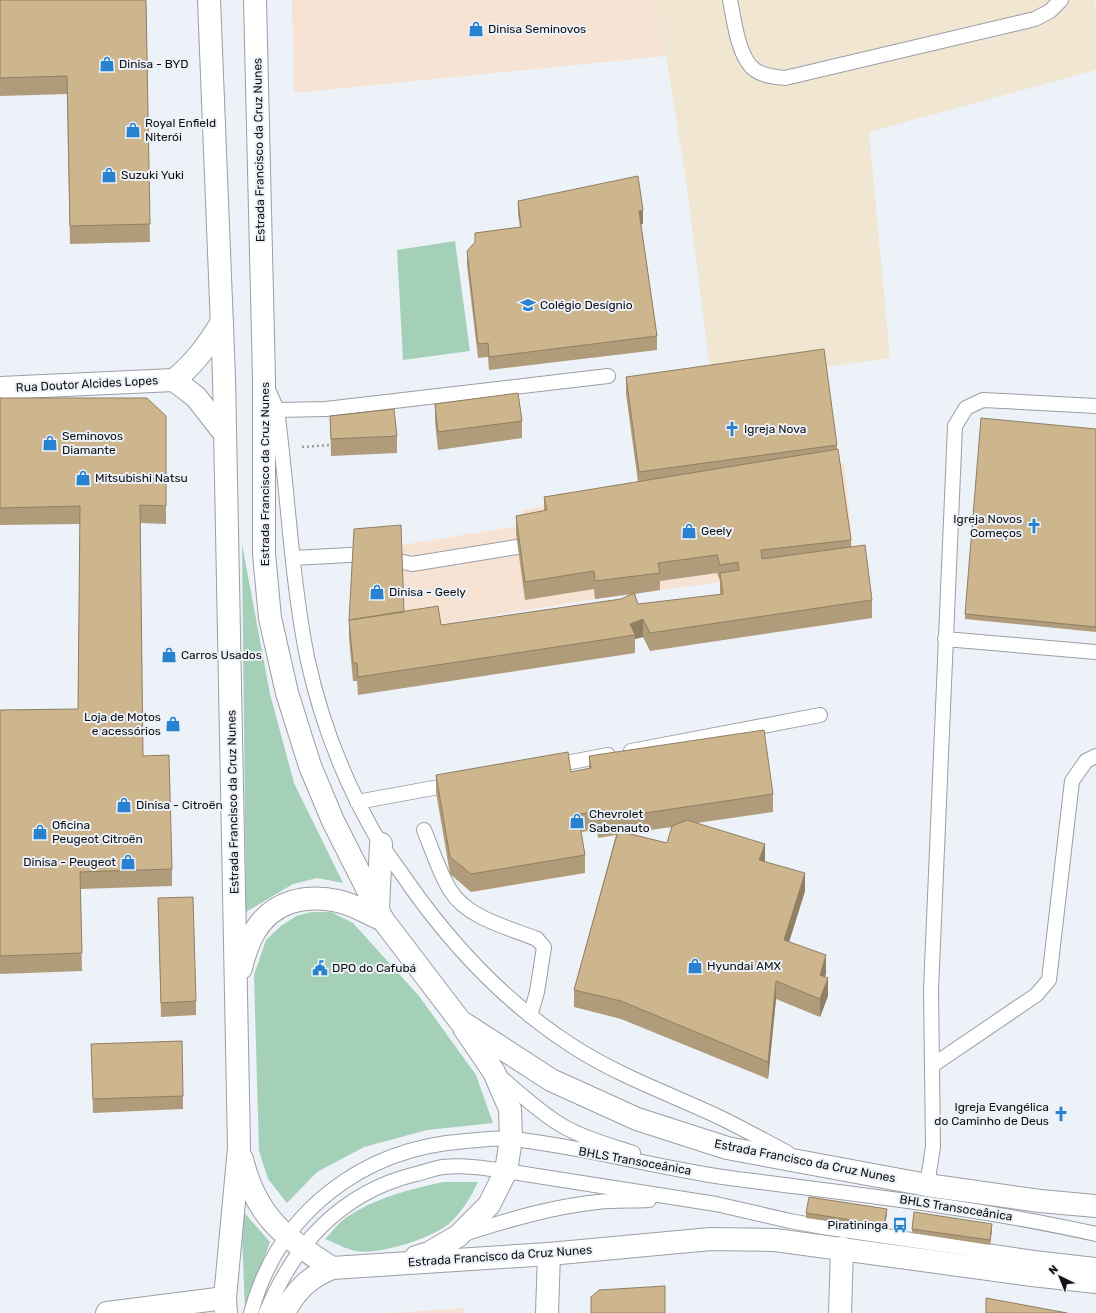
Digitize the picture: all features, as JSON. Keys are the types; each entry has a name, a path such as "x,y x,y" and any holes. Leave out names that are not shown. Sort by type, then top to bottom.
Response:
{"main road":[{"name":"Estrada Francisco da Cruz Nunes","path":"209,0 225,434 239,1148"},
{"name":"Estrada Francisco da Cruz Nunes","path":"255,0 264,379 264,554 270,618 287,693 310,766 333,821 381,915 460,1021 552,1080 637,1119 727,1148 928,1185 1040,1201 1096,1206"},
{"name":"Rua Doutor Alcides Lopes","path":"0,388 174,380 190,367 204,350 222,322"},
{"name":"Rua Doutor Alcides Lopes","path":"174,380 196,397 225,434"},
{"path":"236,982 245,953 255,930 272,913 293,900 312,897 340,901 381,915 381,844"},
{"path":"398,1263 429,1253 458,1236 489,1205 506,1171 511,1139 510,1109 494,1072 460,1021"},
{"path":"239,1148 246,1178 267,1215 294,1242 332,1268"},
{"path":"106,1313 226,1306 239,1148"},
{"name":"Estrada Francisco da Cruz Nunes","path":"332,1268 549,1254 711,1239 774,1240 842,1248 1032,1275 1096,1282"},
{"path":"840,1313 842,1248"},
{"path":"547,1313 549,1254"},
{"path":"284,1313 303,1285 317,1274 332,1268"}],"lane":[{"path":"730,0 740,45 746,60 754,70 766,76 785,78 1035,19 1050,11 1061,0"},
{"path":"277,410 326,409 608,376"},
{"path":"264,379 277,410 293,558 308,658 336,755 357,802 381,844 437,923 484,976 530,1016 575,1047 629,1077 721,1118 804,1161"},
{"path":"928,1185 933,1147 931,990 955,426 966,408 983,400 1096,406"},
{"path":"293,558 368,554 412,564 517,547"},
{"path":"945,639 1096,652"},
{"path":"538,768 820,715"},
{"path":"933,1065 1036,994 1050,980 1072,781 1086,761 1096,756"},
{"path":"357,802 467,781"},
{"path":"424,830 450,890 464,906 479,916 536,940 544,947 537,992 530,1016"},
{"path":"494,1072 538,1108 562,1125 596,1141 684,1170"},
{"name":"BHLS Transoceânica","path":"251,1313 264,1274 294,1242 329,1193 360,1171 395,1155 446,1142 511,1139 684,1170 1038,1221 1096,1234"},
{"name":"BHLS Transoceânica","path":"266,1313 279,1284 294,1242 369,1190 401,1177 442,1167 474,1166 716,1204 823,1227 1034,1258 1096,1265"},
{"path":"458,1236 512,1218 547,1209 598,1202 684,1199"}],"path":[{"path":"282,449 330,445"}],"shaded area":[{"name":"Dinisa Seminovos","path":"292,0 653,0 666,56 294,93"},
{"path":"653,0 1094,0 1096,9 1096,70 869,132 890,358 712,383 686,180 666,56"},
{"name":"Geely","path":"844,463 855,564 595,599 404,630 402,545 524,525 522,510 639,490"},
{"path":"464,1308 464,1313 393,1313"}],"green space":[{"path":"455,241 470,351 403,360 397,250"},
{"path":"242,544 270,694 294,783 343,883 317,878 293,884 246,912"},
{"path":"311,912 331,912 353,923 419,996 476,1075 493,1123 427,1130 364,1147 317,1172 287,1203 268,1179 259,1151 254,975 266,940 281,926 296,916"},
{"path":"444,1182 478,1182 473,1193 459,1213 451,1222 433,1234 391,1248 365,1252 352,1250 325,1239 344,1219 368,1205 405,1191"},
{"path":"241,1209 270,1242 245,1310"}],"building":[{"path":"0,0 146,0 150,224 70,226 67,76 0,78"},
{"path":"638,176 643,210 639,211 657,336 489,357 488,343 478,344 467,251 475,242 475,233 521,227 518,201"},
{"name":"Igreja Nova","path":"824,349 837,445 639,472 626,377"},
{"path":"518,393 522,421 438,432 435,404"},
{"path":"0,398 147,398 166,416 166,506 140,505 143,756 169,755 172,869 80,872 82,953 0,956 0,710 78,709 80,506 0,508"},
{"path":"394,409 397,436 331,439 330,416"},
{"name":"Igreja Novos Começos","path":"981,418 1096,429 1096,627 965,614"},
{"path":"838,449 851,540 761,550 762,559 865,545 872,600 650,633 643,619 630,624 635,635 358,677 357,663 353,663 349,620 438,606 441,625 621,599 634,593 638,604 723,594 720,573 739,570 738,562 720,565 717,555 658,563 660,573 595,581 594,571 525,582 516,516 547,510 544,497"},
{"name":"Dinisa - Geely","path":"401,525 404,612 349,620 354,529"},
{"name":"Chevrolet Sabenauto","path":"764,730 773,794 598,820 597,812 578,814 585,855 471,874 450,857 436,775 568,752 571,772 591,768 589,756"},
{"name":"Hyundai AMX","path":"687,820 765,844 759,860 805,873 784,940 826,955 820,975 828,978 820,999 776,981 768,1062 621,1001 574,990 618,831 667,843 672,826"},
{"path":"193,897 196,1001 161,1003 158,898"},
{"path":"182,1041 183,1096 93,1099 91,1044"},
{"path":"809,1197 887,1209 884,1225 806,1213"},
{"path":"914,1212 992,1224 990,1240 912,1229"},
{"path":"665,1286 665,1313 591,1313 591,1297 599,1290"},
{"path":"986,1298 1067,1313 986,1313"}],"place":[{"name":"Dinisa Seminovos","path":"476,29"},
{"name":"Dinisa - BYD","path":"107,64"},
{"name":"Royal Enfield Niterói","path":"133,130"},
{"name":"Suzuki Yuki","path":"109,175"},
{"name":"Colégio Desígnio","path":"528,305"},
{"name":"Igreja Nova","path":"732,429"},
{"name":"Seminovos Diamante","path":"50,443"},
{"name":"Mitsubishi Natsu","path":"83,478"},
{"name":"Igreja Novos Começos","path":"1034,526"},
{"name":"Geely","path":"689,531"},
{"name":"Dinisa - Geely","path":"377,592"},
{"name":"Carros Usados","path":"169,655"},
{"name":"Loja de Motos e acessórios","path":"173,724"},
{"name":"Dinisa - Citroën","path":"124,805"},
{"name":"Chevrolet Sabenauto","path":"577,821"},
{"name":"Oficina Peugeot Citroën","path":"40,832"},
{"name":"Dinisa - Peugeot","path":"128,862"},
{"name":"Hyundai AMX","path":"695,966"},
{"name":"DPO do Cafubá","path":"320,968"},
{"name":"Igreja Evangélica do Caminho de Deus","path":"1061,1114"},
{"name":"Piratininga","path":"900,1225"}]}
